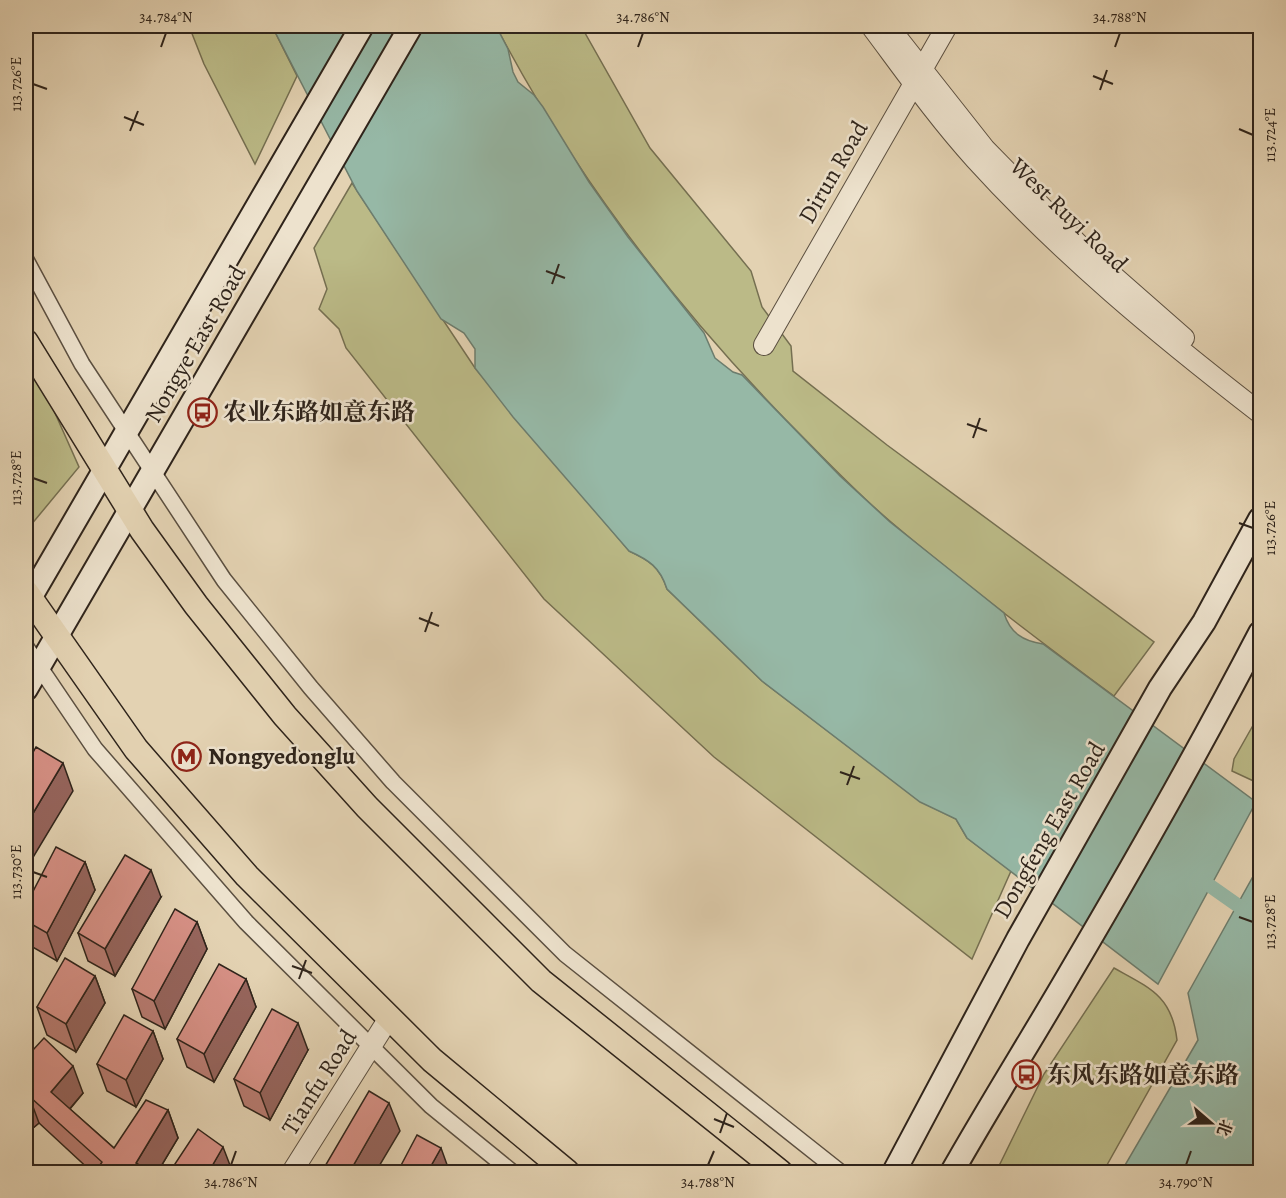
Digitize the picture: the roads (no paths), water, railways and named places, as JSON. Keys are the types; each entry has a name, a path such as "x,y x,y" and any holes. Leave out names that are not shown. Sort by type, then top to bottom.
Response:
{"main road":[{"name":"Nongye East Road","path":"27,599 362,26"},
{"name":"Nongye East Road","path":"26,689 411,26"},
{"path":"26,342 129,510 241,662 285,716 367,807 541,981 780,1173"},
{"name":"Dongfeng East Road","path":"894,1173 1018,939 1160,688 1204,622 1260,519"},
{"path":"27,599 143,758 248,876 432,1060 567,1173"},
{"path":"952,1173 1001,1086 1070,973 1210,727 1260,633"}],"street":[{"name":"West Ruyi Road","path":"871,26 985,149 1086,252 1186,339 1260,396"},
{"name":"West Ruyi Road","path":"888,26 918,76 975,158 1077,262 1178,350 1260,413"},
{"name":"Dirun Road","path":"764,345 947,26"},
{"path":"26,260 82,364 224,580 311,688 393,782 565,954 840,1173"},
{"path":"26,647 95,749 246,922 370,1048 431,1106 512,1173"},
{"name":"Tianfu Road","path":"292,1173 389,1018"}],"waterway":[{"path":"1196,876 1260,921"}],"place":[{"name":"农业东路如意东路","path":"202,412"},
{"name":"Nongyedonglu","path":"187,756"},
{"name":"东风东路如意东路","path":"1026,1075"}]}
